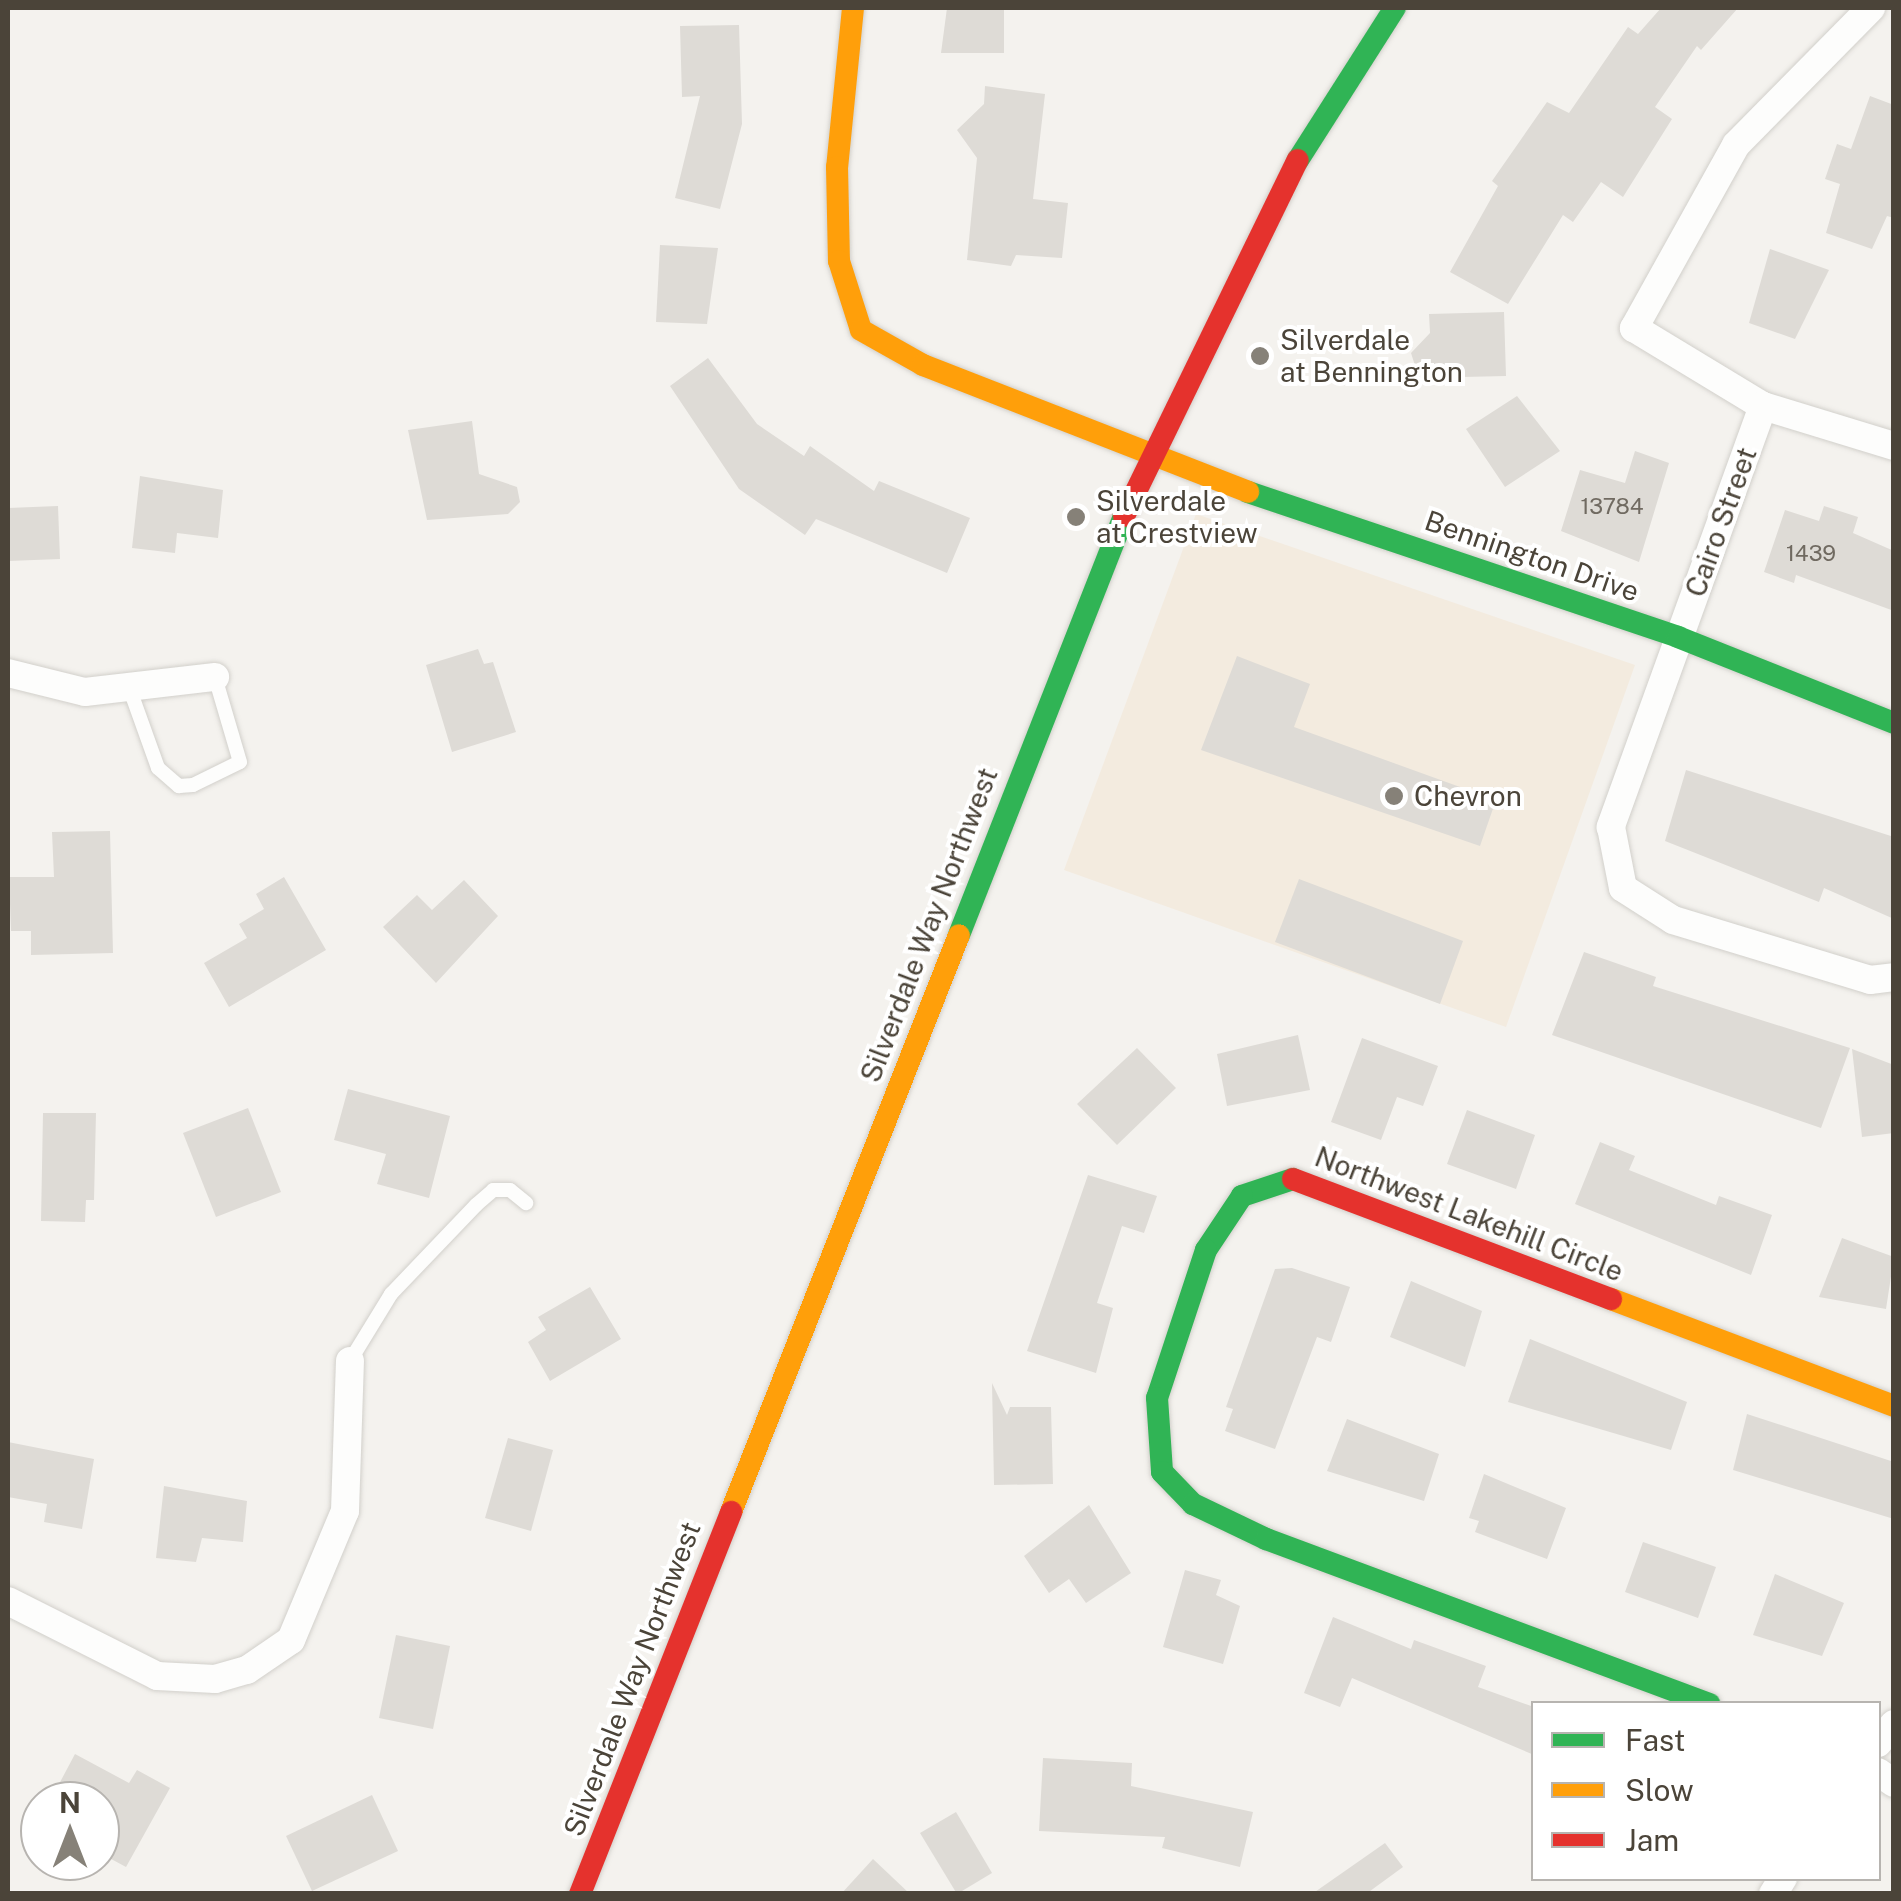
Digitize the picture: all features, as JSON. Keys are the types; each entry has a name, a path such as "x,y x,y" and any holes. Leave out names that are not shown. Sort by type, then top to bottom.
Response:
{"street":[{"name":"Bennington Drive","path":"852,8 836,167 839,261 861,330 923,365 1147,458 1678,637 1894,723"},
{"name":"Silverdale Way Northwest","path":"580,1894 1147,458 1275,198 1395,8"},
{"path":"1870,8 1736,145 1634,328 1763,406 1894,446"},
{"name":"Cairo Street","path":"1763,406 1612,827 1623,888 1672,920 1870,980 1894,978"},
{"path":"8,673 85,692 215,676"},
{"name":"Northwest Lakehill Circle","path":"1700,1701 1266,1539 1193,1504 1162,1472 1157,1398 1206,1250 1242,1196 1290,1178 1894,1406"},
{"path":"8,1601 157,1676 215,1678 247,1670 291,1640 319,1590 345,1512 350,1361"}],"lane":[{"path":"129,687 158,768 180,786 193,785 240,762 215,676"},
{"path":"350,1361 391,1294 476,1204 493,1190 510,1190 526,1203"}],"shaded area":[{"path":"1196,514 1635,665 1506,1027 1064,870"}],"building":[{"path":"947,8 1004,8 1004,53 941,53"},
{"path":"1661,8 1738,8 1701,50 1697,46 1655,107 1672,119 1623,197 1601,182 1573,222 1563,215 1508,304 1450,272 1498,186 1492,181 1547,102 1569,113 1628,27 1638,34"},
{"path":"739,25 742,124 720,209 675,198 700,96 682,97 680,26"},
{"path":"985,86 1045,94 1033,199 1068,203 1062,258 1016,255 1011,266 967,260 977,158 957,130 984,104"},
{"path":"1870,96 1894,105 1894,218 1887,216 1872,249 1826,233 1840,184 1825,179 1837,144 1851,149"},
{"path":"660,245 718,248 707,324 656,322"},
{"path":"1770,249 1829,270 1795,339 1749,323"},
{"path":"1504,312 1506,376 1419,378 1411,353 1430,333 1429,314"},
{"path":"708,358 757,424 804,456 810,446 874,491 879,481 970,518 947,573 816,519 805,535 739,489 670,386"},
{"path":"1517,396 1560,451 1505,487 1466,429"},
{"path":"472,421 479,474 517,487 520,502 508,514 427,520 408,430"},
{"path":"1635,451 1669,463 1639,562 1561,531 1580,470 1625,483"},
{"path":"140,476 223,490 218,538 177,533 175,553 132,548"},
{"path":"58,506 60,559 8,561 8,508"},
{"path":"1824,506 1858,517 1853,533 1894,551 1894,611 1796,575 1794,583 1764,572 1785,510 1819,521"},
{"path":"478,649 484,664 493,662 516,732 452,752 426,665"},
{"path":"1237,656 1310,684 1294,727 1496,800 1480,846 1201,750"},
{"path":"1686,770 1894,837 1894,919 1824,888 1819,902 1665,841"},
{"path":"110,831 113,953 31,955 31,931 11,931 9,877 54,877 52,832"},
{"path":"284,877 326,950 229,1007 204,963 247,938 239,924 264,909 256,894"},
{"path":"1299,879 1463,941 1440,1004 1275,942"},
{"path":"464,880 498,916 436,983 383,927 417,895 432,910"},
{"path":"1584,952 1656,977 1653,986 1850,1048 1821,1128 1552,1035"},
{"path":"1298,1035 1310,1090 1227,1106 1217,1054"},
{"path":"1362,1038 1438,1066 1423,1106 1397,1097 1381,1140 1331,1122"},
{"path":"1137,1048 1176,1088 1117,1145 1077,1104"},
{"path":"1852,1049 1894,1065 1894,1133 1862,1137"},
{"path":"348,1089 450,1116 429,1198 377,1184 386,1154 334,1140"},
{"path":"248,1108 281,1192 216,1217 183,1133"},
{"path":"1467,1110 1535,1135 1516,1189 1447,1164"},
{"path":"43,1113 96,1113 94,1200 86,1200 85,1222 41,1221"},
{"path":"1600,1142 1635,1156 1629,1170 1716,1205 1719,1196 1772,1215 1751,1275 1575,1204"},
{"path":"1088,1175 1157,1196 1144,1233 1122,1226 1097,1303 1113,1308 1096,1373 1027,1351"},
{"path":"1842,1238 1894,1257 1886,1309 1819,1297"},
{"path":"1292,1268 1350,1287 1331,1342 1317,1337 1275,1449 1225,1431 1233,1409 1226,1407 1275,1269"},
{"path":"1411,1281 1482,1311 1465,1367 1390,1337"},
{"path":"590,1287 621,1339 550,1381 528,1342 546,1330 538,1317"},
{"path":"1530,1339 1687,1402 1671,1450 1508,1402"},
{"path":"992,1383 1007,1415 1010,1407 1051,1407 1053,1484 994,1485"},
{"path":"1747,1414 1894,1462 1894,1519 1733,1470"},
{"path":"1347,1419 1439,1454 1424,1501 1327,1471"},
{"path":"508,1438 553,1450 531,1531 485,1518"},
{"path":"8,1442 94,1459 82,1529 44,1522 47,1504 8,1497"},
{"path":"1484,1474 1566,1508 1547,1559 1475,1532 1479,1521 1469,1518"},
{"path":"164,1486 247,1501 243,1542 202,1538 196,1562 156,1558"},
{"path":"1089,1505 1131,1573 1086,1603 1069,1579 1049,1593 1024,1556"},
{"path":"1643,1542 1716,1567 1698,1618 1625,1592"},
{"path":"1185,1570 1221,1580 1216,1595 1240,1606 1223,1664 1163,1647"},
{"path":"1775,1574 1844,1603 1822,1656 1753,1635"},
{"path":"1333,1617 1411,1649 1414,1640 1486,1666 1478,1687 1531,1706 1531,1754 1352,1678 1340,1707 1304,1693"},
{"path":"396,1635 450,1646 433,1729 379,1718"},
{"path":"75,1754 129,1783 137,1770 170,1788 126,1867 120,1864 120,1781 61,1781"},
{"path":"1043,1758 1132,1763 1131,1786 1253,1812 1240,1867 1162,1848 1165,1837 1039,1831"},
{"path":"372,1795 398,1851 312,1891 286,1836"},
{"path":"956,1812 992,1873 957,1894 920,1833"},
{"path":"1385,1843 1403,1867 1366,1894 1312,1894"},
{"path":"873,1859 910,1894 841,1894"}],"traffic: fast":[{"path":"1298,160 1395,8"},
{"path":"1248,492 1678,637 1894,723"},
{"path":"959,935 1124,516"},
{"path":"1293,1179 1242,1196 1206,1250 1157,1398 1162,1472 1193,1504 1266,1539 1701,1701"}],"traffic: slow":[{"path":"853,8 837,167 839,261 861,330 923,365 1248,492"},
{"path":"731,1512 959,935"},
{"path":"1611,1299 1894,1406"}],"traffic: jam":[{"path":"1124,516 1298,160"},
{"path":"1293,1179 1611,1299"},
{"path":"580,1894 731,1512"}],"place":[{"name":"Silverdale at Bennington","path":"1260,356"},
{"name":"Silverdale at Crestview","path":"1076,517"},
{"name":"Chevron","path":"1394,796"}]}
